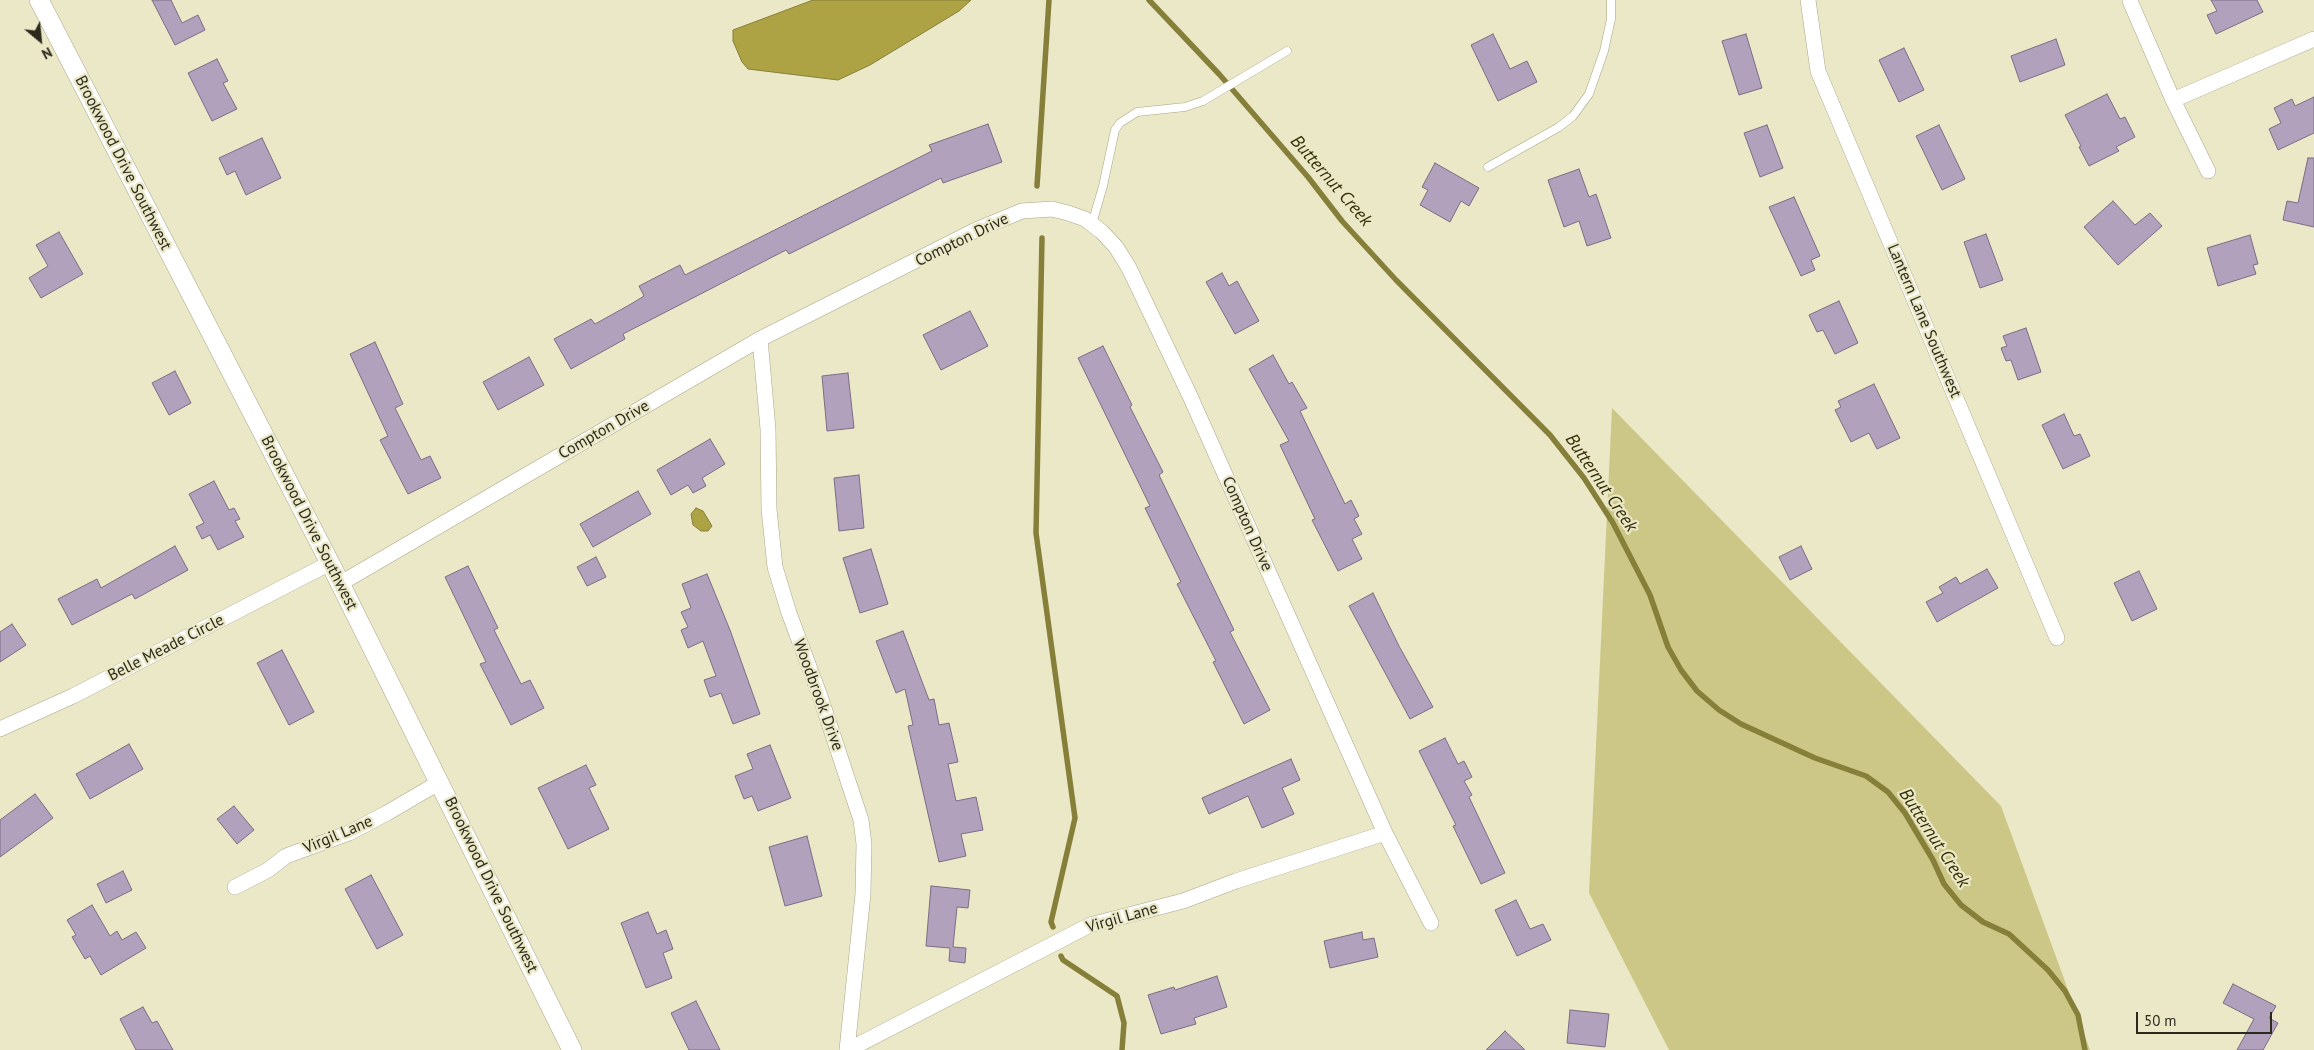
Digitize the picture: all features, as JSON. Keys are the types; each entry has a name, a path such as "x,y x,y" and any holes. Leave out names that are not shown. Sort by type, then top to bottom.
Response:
{"street":[{"name":"Brookwood Drive Southwest","path":"38,0 341,583 572,1050"},
{"name":"Lantern Lane Southwest","path":"1808,0 1818,71 2057,638"},
{"path":"2130,1 2173,100 2208,171"},
{"path":"2173,100 2314,40"},
{"name":"Compton Drive","path":"341,583 760,339 976,230 1022,211 1052,209 1085,219 1116,247 1129,268 1190,396 1385,833 1431,923"},
{"name":"Woodbrook Drive","path":"760,339 768,429 769,509 775,567 789,614 820,696 861,820 864,844 863,894 847,1050"},
{"name":"Belle Meade Circle","path":"0,729 73,696 330,563"},
{"name":"Virgil Lane","path":"235,887 268,870 286,856 349,833 440,782"},
{"name":"Virgil Lane","path":"847,1050 1090,925 1183,901 1236,881 1385,833"}],"lane":[{"path":"1488,167 1559,127 1573,116 1589,94 1604,51 1611,18 1611,0"},
{"path":"1092,224 1103,186 1115,130 1120,123 1137,112 1186,107 1203,102 1287,51"}],"shaded area":[{"path":"813,0 971,0 959,11 870,65 838,80 748,69 742,62 733,41 733,30"},
{"path":"1612,408 2001,806 2090,1050 1669,1050 1589,893"},
{"path":"696,508 703,511 712,526 708,531 701,531 693,525 691,514"}],"building":[{"path":"152,0 171,0 182,23 198,15 205,30 175,45"},
{"path":"2211,0 2257,0 2263,12 2216,34 2207,15 2217,11"},
{"path":"1493,34 1510,69 1527,61 1537,82 1498,101 1471,45"},
{"path":"1746,34 1762,88 1739,95 1722,41"},
{"path":"2056,39 2065,65 2020,82 2011,56"},
{"path":"1904,48 1924,90 1899,102 1879,60"},
{"path":"217,59 228,81 223,83 237,109 212,121 188,73"},
{"path":"2107,94 2120,119 2125,117 2135,137 2116,147 2119,151 2089,166 2065,115"},
{"path":"2314,97 2314,133 2278,150 2269,129 2281,123 2274,108 2292,99 2295,106"},
{"path":"988,124 1002,162 943,183 941,178 789,254 786,250 623,334 625,339 571,369 554,339 591,319 595,324 631,304 644,296 639,286 680,265 685,275 932,151 929,145"},
{"path":"1767,125 1783,168 1760,177 1744,133"},
{"path":"1939,125 1965,179 1942,190 1916,136"},
{"path":"262,138 281,178 246,195 235,171 227,175 219,158"},
{"path":"2308,158 2314,158 2314,227 2283,220 2287,201 2298,203"},
{"path":"1435,163 1479,188 1469,206 1461,201 1450,222 1420,205 1428,190 1422,187"},
{"path":"1579,169 1589,197 1596,194 1611,238 1587,246 1579,221 1564,227 1548,180"},
{"path":"1794,197 1820,256 1811,260 1815,270 1801,276 1769,207"},
{"path":"2113,201 2135,225 2150,213 2162,226 2118,265 2084,227"},
{"path":"59,232 83,274 41,298 29,278 48,266 36,245"},
{"path":"1986,234 2003,280 1980,288 1964,242"},
{"path":"2250,235 2258,264 2253,265 2256,274 2218,286 2207,248"},
{"path":"1222,273 1229,286 1237,281 1259,321 1235,334 1206,282"},
{"path":"1839,301 1858,343 1835,354 1823,330 1817,332 1809,315"},
{"path":"970,311 988,346 941,370 923,335"},
{"path":"2026,328 2041,372 2018,380 2011,360 2006,361 2001,348 2007,346 2003,336"},
{"path":"375,342 403,404 395,408 421,460 430,456 441,478 408,494 380,440 388,436 350,354"},
{"path":"1103,346 1132,405 1130,407 1163,472 1159,475 1234,630 1230,632 1270,710 1244,724 1213,662 1216,661 1177,584 1181,582 1145,508 1150,506 1078,358"},
{"path":"1273,355 1289,384 1292,382 1307,408 1300,411 1345,504 1351,500 1359,516 1354,519 1362,534 1352,539 1362,559 1338,571 1312,520 1315,519 1280,445 1289,441 1249,369"},
{"path":"529,357 544,385 498,410 483,382"},
{"path":"175,371 191,403 169,415 152,383"},
{"path":"848,373 854,428 827,431 822,376"},
{"path":"1874,384 1900,438 1877,449 1869,433 1851,442 1835,410 1841,407 1838,401"},
{"path":"2064,414 2074,436 2080,434 2090,456 2063,469 2042,425"},
{"path":"710,439 725,464 702,478 706,486 693,493 688,485 671,495 657,470"},
{"path":"859,475 864,528 839,531 834,478"},
{"path":"214,481 229,510 234,508 240,519 235,521 244,537 218,550 210,535 202,539 196,527 204,523 189,494"},
{"path":"638,491 651,514 593,547 580,524"},
{"path":"175,546 188,570 135,599 132,594 72,625 58,599 97,579 101,588"},
{"path":"1801,546 1812,569 1790,580 1779,557"},
{"path":"871,549 888,604 860,613 843,558"},
{"path":"596,557 606,577 587,586 577,567"},
{"path":"468,566 498,628 494,630 521,684 530,680 544,708 511,725 480,664 486,662 445,577"},
{"path":"1987,569 1998,588 1937,622 1926,602 1943,593 1939,587 1956,577 1960,584"},
{"path":"2139,571 2157,609 2132,621 2114,583"},
{"path":"707,574 730,630 760,714 733,724 721,693 710,697 704,680 716,676 703,641 688,648 681,630 688,627 681,612 691,608 682,584"},
{"path":"1373,593 1399,646 1433,707 1410,719 1349,606"},
{"path":"12,624 26,645 0,662 0,632"},
{"path":"903,631 929,700 934,699 939,725 949,723 958,762 948,764 956,801 976,797 983,830 961,834 966,856 939,862 908,726 913,725 905,689 896,693 876,641"},
{"path":"282,650 314,712 289,725 257,663"},
{"path":"1445,738 1458,764 1464,761 1472,777 1464,781 1472,795 1469,797 1505,873 1481,884 1453,826 1456,825 1419,751"},
{"path":"129,744 143,769 90,799 76,774"},
{"path":"770,745 791,798 758,811 752,796 744,799 735,776 753,769 747,754"},
{"path":"1291,759 1300,780 1282,788 1294,814 1262,828 1248,796 1209,814 1202,798"},
{"path":"586,765 596,785 589,788 609,829 568,849 538,788"},
{"path":"35,794 53,818 0,857 0,820"},
{"path":"234,806 254,830 237,844 217,819"},
{"path":"807,836 822,896 785,906 769,847"},
{"path":"123,871 132,890 106,903 97,884"},
{"path":"371,875 403,935 377,949 345,889"},
{"path":"931,886 970,890 968,908 957,907 953,947 966,948 965,963 949,961 950,948 926,946"},
{"path":"1516,900 1530,929 1543,924 1551,940 1517,956 1495,910"},
{"path":"92,905 110,936 117,931 122,940 136,932 146,948 101,975 90,956 85,959 72,937 76,935 67,920"},
{"path":"648,912 657,934 666,930 673,949 663,953 672,978 646,988 621,923"},
{"path":"1362,932 1363,940 1374,938 1378,957 1330,968 1324,941"},
{"path":"1217,976 1227,1007 1194,1018 1196,1024 1161,1034 1148,995 1174,987 1175,990"},
{"path":"2233,984 2276,1006 2269,1018 2278,1023 2263,1050 2237,1050 2254,1019 2223,1003"},
{"path":"696,1001 720,1050 689,1050 671,1013"},
{"path":"143,1007 152,1023 157,1021 173,1050 136,1050 120,1019"},
{"path":"1570,1010 1609,1014 1605,1047 1567,1043"},
{"path":"1505,1031 1525,1050 1486,1050"}],"waterway":[{"path":"1037,186 1049,0"},
{"name":"Butternut Creek","path":"1149,0 1219,74 1308,177 1342,221 1396,280 1550,435 1584,478 1613,523 1650,595 1668,647 1681,670 1697,691 1719,710 1741,724 1815,758 1866,776 1888,792 1905,813 1933,860 1944,884 1961,905 1983,922 2009,934 2048,970 2065,991 2078,1015 2085,1050"},
{"path":"1042,238 1036,533 1075,818 1051,922 1053,927"},
{"path":"1061,956 1063,960 1117,996 1124,1023 1122,1050"}]}
